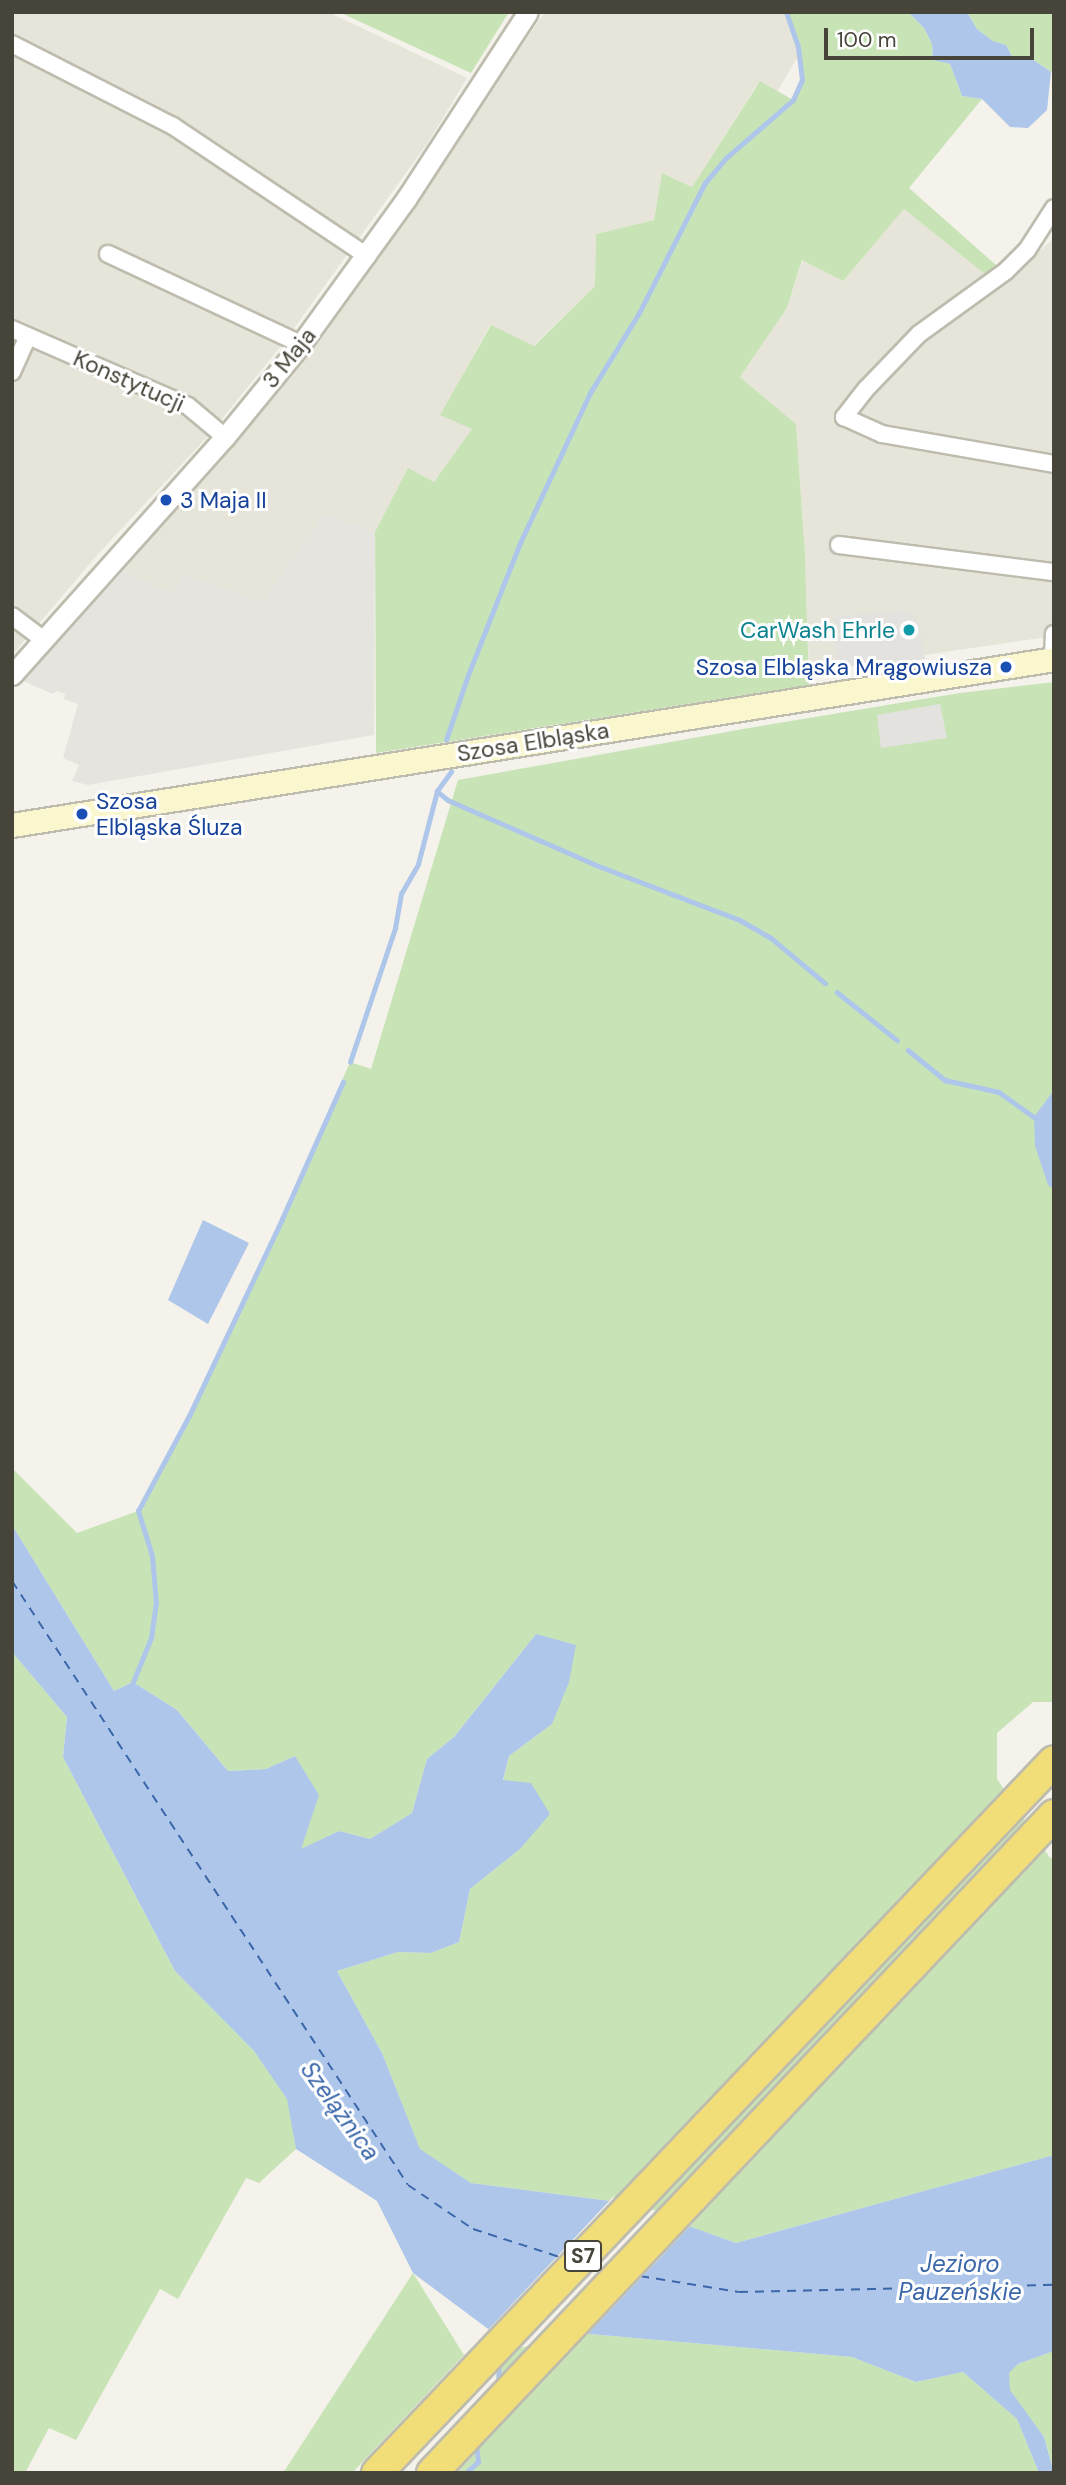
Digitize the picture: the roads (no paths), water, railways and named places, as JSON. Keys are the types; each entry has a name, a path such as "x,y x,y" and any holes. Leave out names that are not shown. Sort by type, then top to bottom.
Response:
{"highway":[{"name":"S7","path":"377,2473 1054,1761"},
{"name":"S7","path":"432,2473 1054,1815"}],"main road":[{"name":"Szosa Elbląska","path":"12,825 1053,659"}],"street":[{"name":"3 Maja","path":"12,675 225,437 301,344 367,256 528,12"},
{"path":"12,44 173,126 367,256"},
{"path":"1054,208 1027,250 1006,271 919,334 866,389 844,417 882,434 1054,464"},
{"path":"108,254 301,344"},
{"name":"Konstytucji","path":"12,329 188,406 225,437"},
{"path":"12,372 28,336"},
{"path":"839,545 1054,572"},
{"path":"12,616 43,639"},
{"path":"1053,659 1054,634"}],"water":[{"path":"908,12 967,12 977,29 993,41 1006,45 1014,60 1032,59 1051,72 1047,110 1028,128 1010,127 982,99 962,96 950,64 933,60 932,44 924,28"},
{"path":"1054,1090 1054,1189 1048,1185 1035,1146 1034,1117"},
{"path":"203,1220 249,1243 208,1324 168,1300"},
{"name":"Jezioro Pauzeńskie","path":"12,1525 114,1691 133,1682 177,1710 228,1771 266,1769 295,1756 319,1795 301,1849 339,1831 370,1839 412,1813 427,1759 454,1737 536,1634 576,1645 569,1682 552,1724 509,1756 503,1780 531,1783 550,1814 520,1849 470,1889 459,1942 431,1953 398,1952 337,1971 382,2053 420,2149 471,2183 625,2203 736,2243 1054,2155 1054,2351 1018,2364 1009,2373 1010,2390 1044,2437 1054,2473 1039,2473 1017,2419 963,2372 916,2382 852,2357 578,2333 511,2346 413,2273 377,2201 296,2149 287,2099 254,2051 175,1971 63,1757 67,1717 12,1652"}],"waterway":[{"path":"446,740 468,675 520,543 590,393 639,313 705,183 726,158 793,100 802,80 798,47 786,12"},
{"path":"350,1062 395,928 401,894 418,864 437,791 451,772"},
{"path":"437,791 448,800 596,865 740,920 770,937 825,983"},
{"path":"837,992 897,1040"},
{"path":"908,1050 945,1080 999,1092 1034,1117"},
{"path":"133,1682 151,1638 156,1604 152,1556 138,1511 189,1416 343,1082"},
{"path":"498,2386 499,2363"},
{"path":"466,2473 478,2462 476,2444"}],"place":[{"name":"3 Maja II","path":"166,500"},
{"name":"CarWash Ehrle","path":"909,630"},
{"name":"Szosa Elbląska Mrągowiusza","path":"1006,667"},
{"name":"Szosa Elbląska Śluza","path":"82,814"}],"water label":[{"name":"Szelążnica","path":"340,2111"}]}
